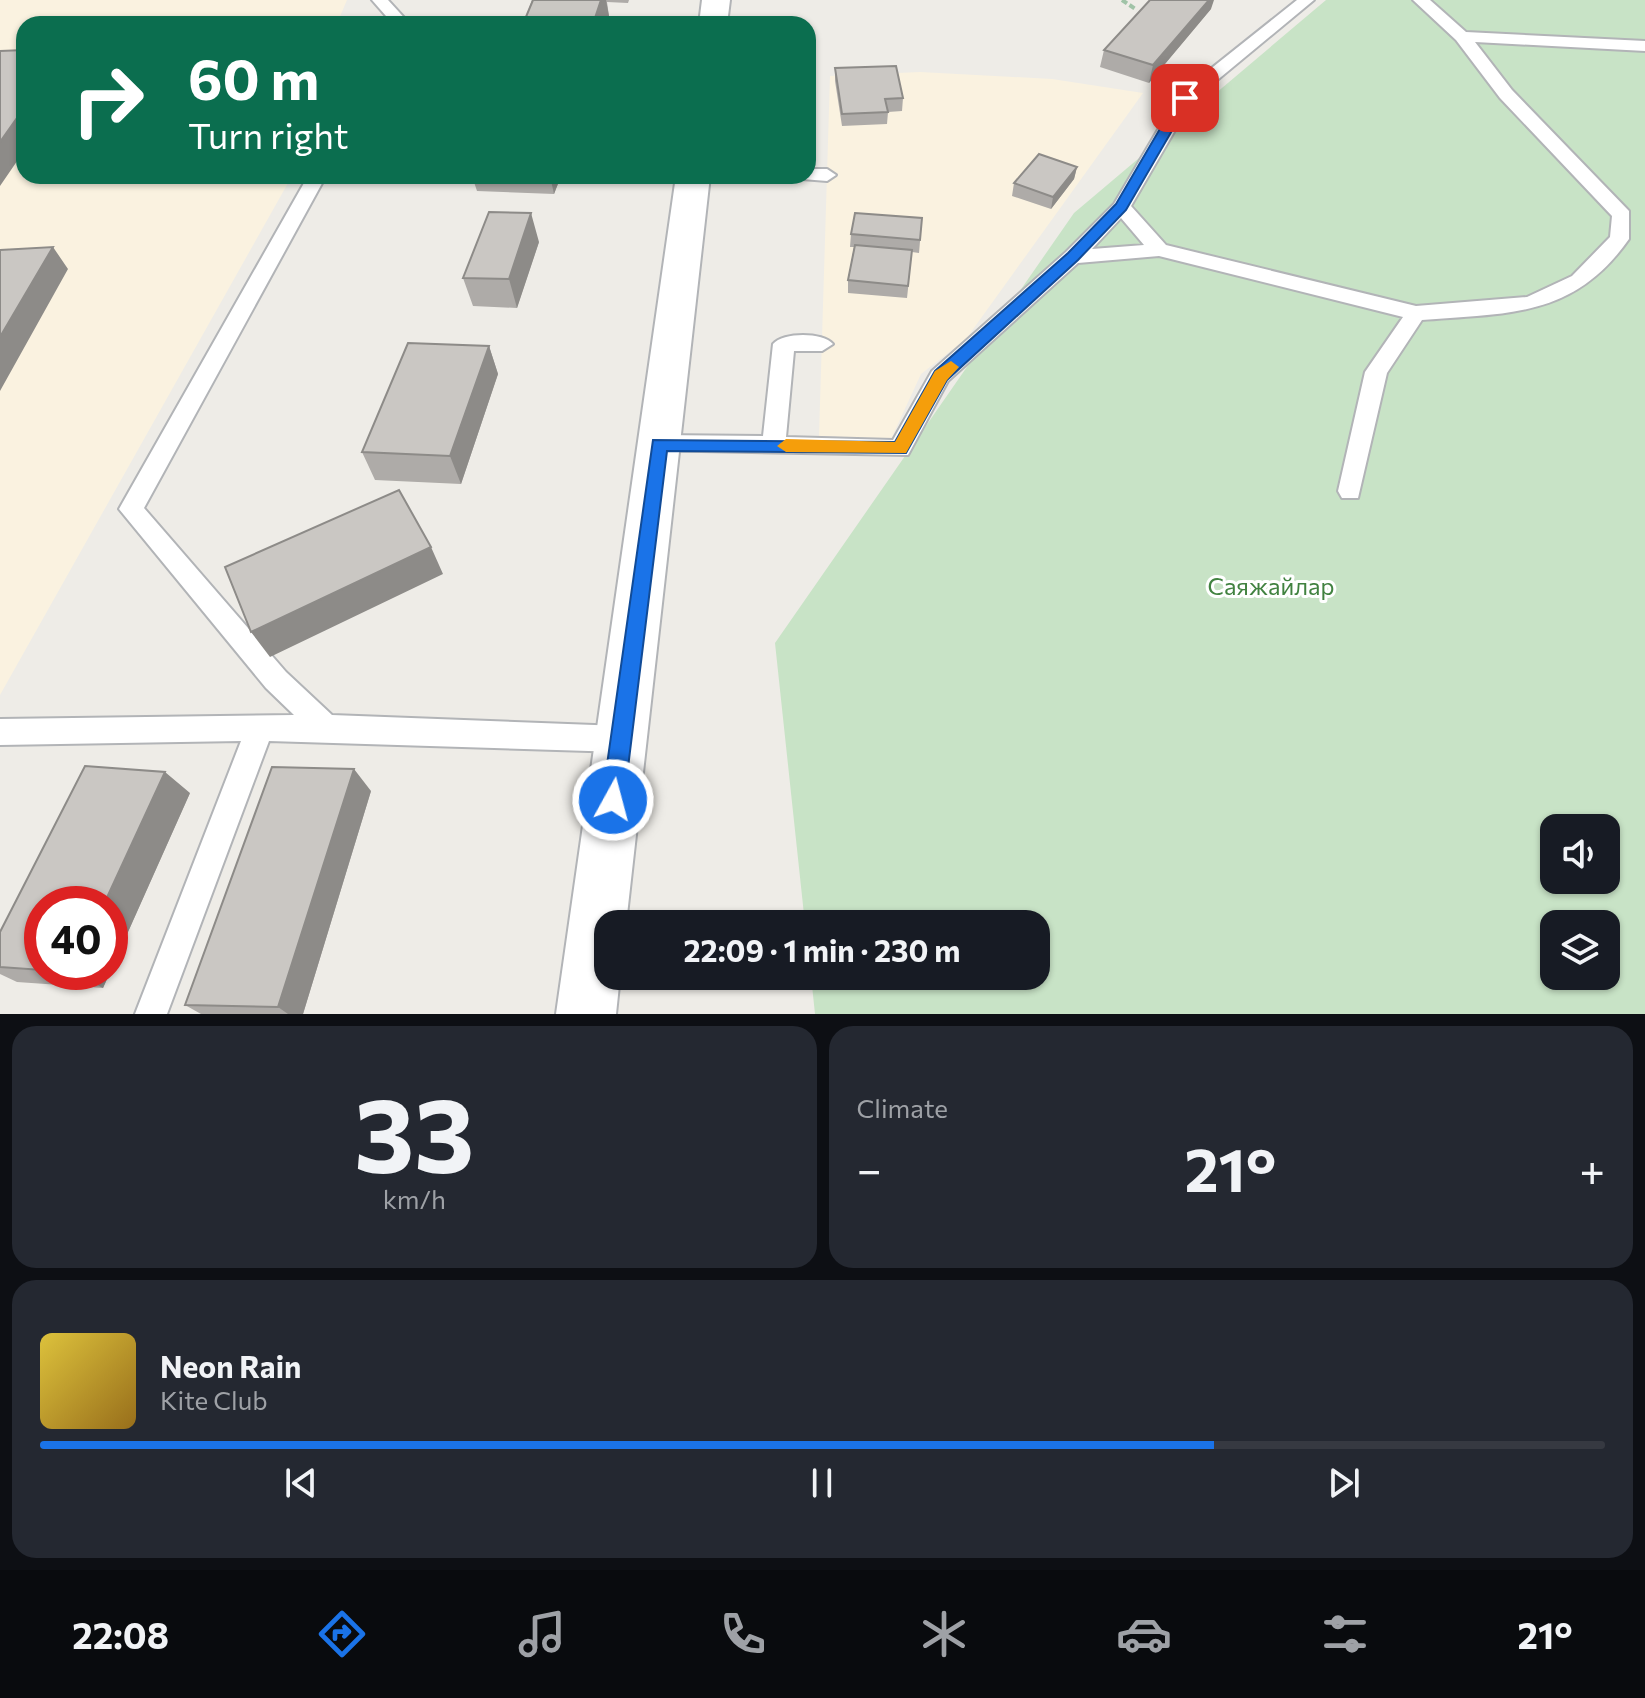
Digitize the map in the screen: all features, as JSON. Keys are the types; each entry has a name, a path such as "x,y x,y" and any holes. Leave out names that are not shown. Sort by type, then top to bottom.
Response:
{"street":[{"path":"586,1014 692,184"}],"lane":[{"path":"380,0 395,16"},
{"path":"659,444 900,449 940,376 1073,257 1121,207 1185,98 1306,0"},
{"path":"1073,257 1159,250 1416,313 1530,304 1579,281 1619,239 1622,215 1506,94 1462,37 1421,0"},
{"path":"1462,37 1645,46"},
{"path":"313,184 131,509 276,680 326,727"},
{"path":"1121,207 1159,250"},
{"path":"1350,491 1376,372 1416,313"},
{"path":"774,445 784,344 822,344"},
{"path":"0,732 326,727 621,739"},
{"path":"151,1014 260,728"}],"path":[{"path":"1122,0 1137,10"}],"shaded area":[{"path":"0,0 347,0 340,16 16,16 16,184 287,184 0,695"},
{"path":"920,72 1052,79 1143,93 966,339 921,374 891,439 819,436 830,76"}],"green space":[{"name":"Саяжайлар","path":"1326,0 1645,0 1645,1014 815,1014 812,990 1050,990 1050,910 804,910 775,643 1074,213"}],"building":[{"path":"533,0 601,0 596,16 526,16"},
{"path":"1150,0 1209,0 1153,65 1104,50"},
{"path":"16,50 16,119 0,142 0,51"},
{"path":"896,66 903,98 885,99 888,112 842,114 835,68"},
{"path":"1039,154 1077,167 1053,197 1014,183"},
{"path":"489,212 531,213 509,279 463,278"},
{"path":"855,213 922,218 920,240 851,234"},
{"path":"855,245 912,250 908,286 848,280"},
{"path":"53,247 0,337 0,250"},
{"path":"408,343 489,346 450,456 362,452"},
{"path":"399,490 431,547 251,632 225,567"},
{"path":"85,766 165,772 112,886 24,886 24,969 0,967 0,932"},
{"path":"272,767 354,769 278,1007 185,1005"}],"slow traffic":[{"path":"786,446 900,449 940,376 951,367"}],"route":[{"path":"613,800 659,444 900,449 940,376 1073,257 1121,207 1185,98"}]}
